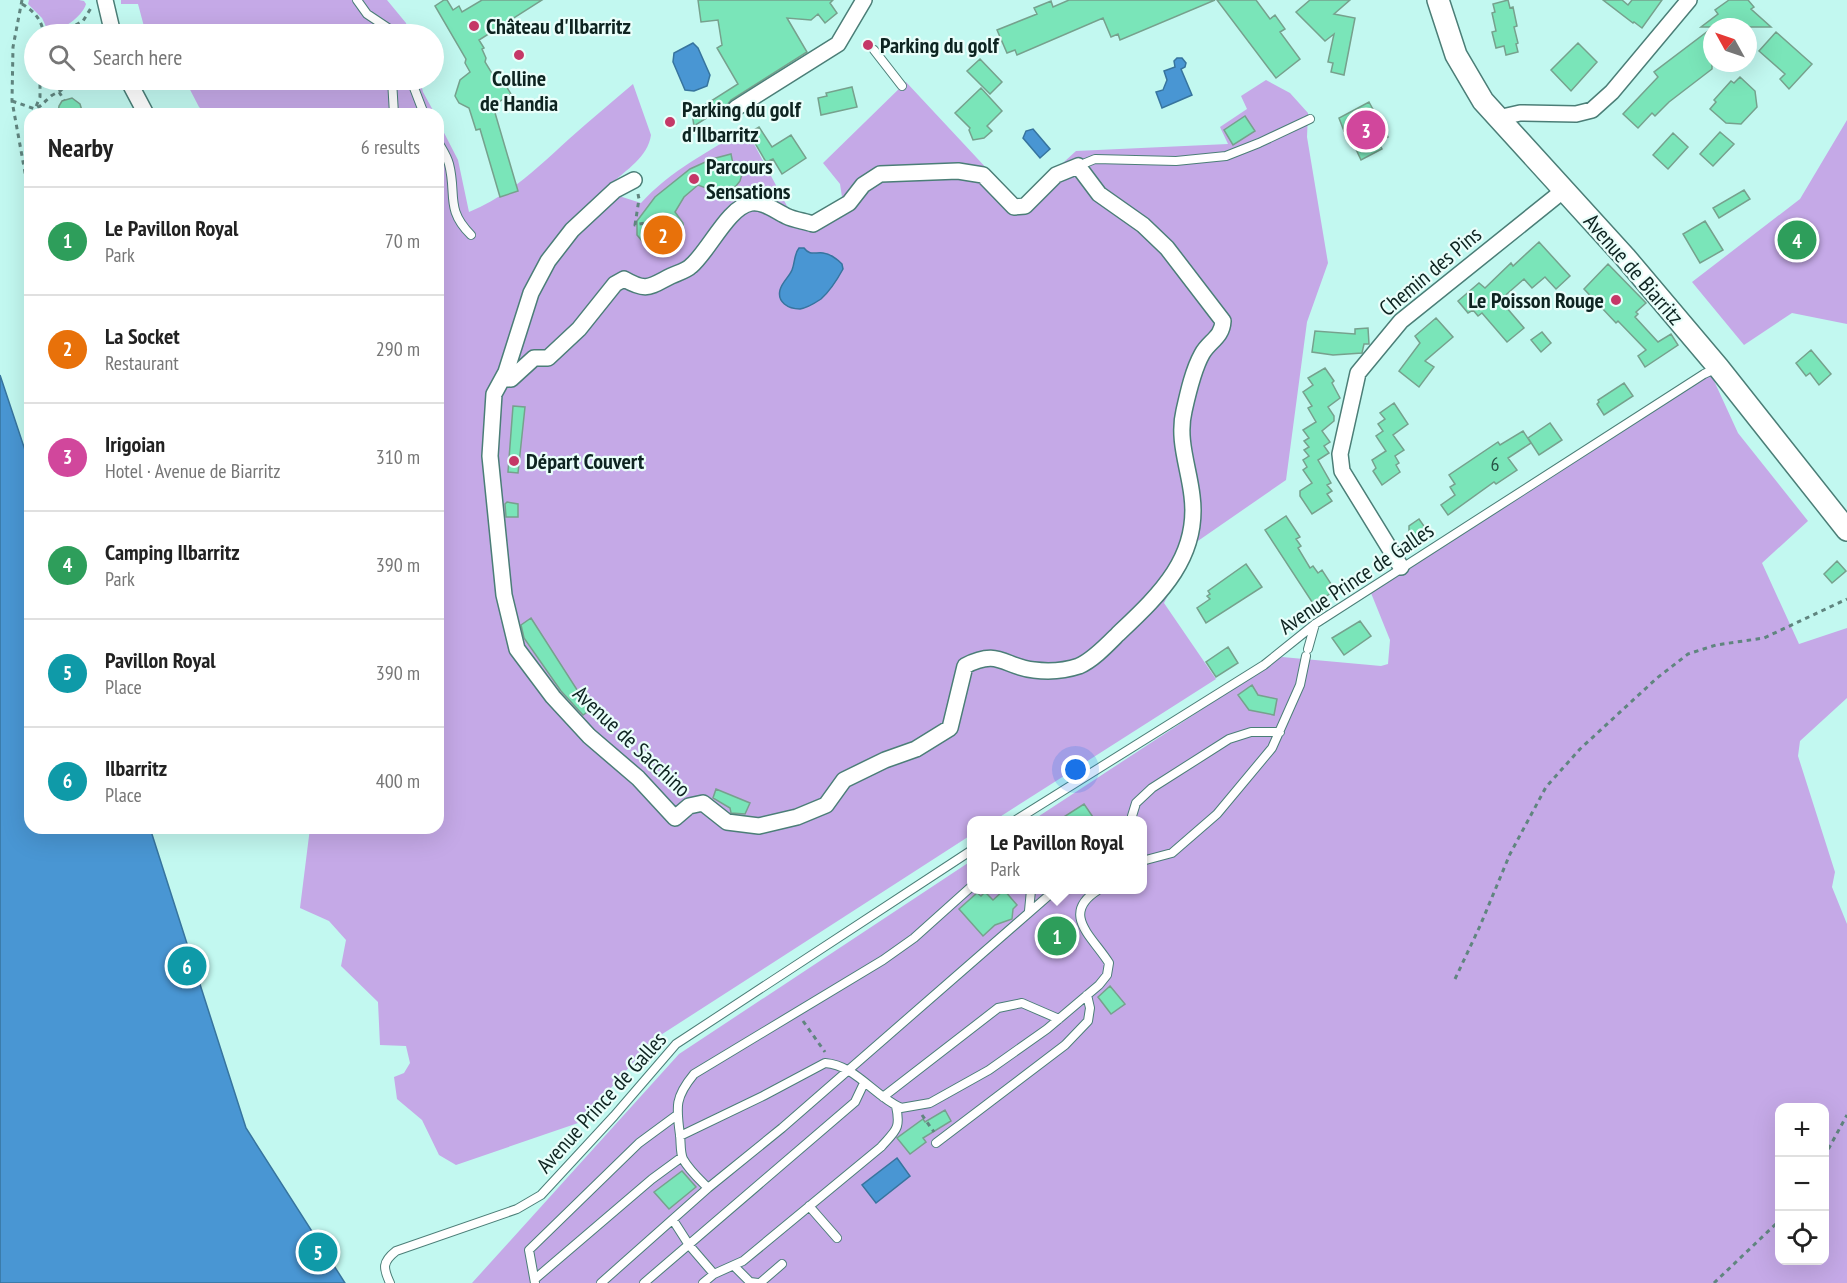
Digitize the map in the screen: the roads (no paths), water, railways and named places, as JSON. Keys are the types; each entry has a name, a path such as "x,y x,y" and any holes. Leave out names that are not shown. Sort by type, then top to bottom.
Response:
{"main road":[{"name":"Avenue de Biarritz","path":"1438,0 1456,55 1472,84 1498,118 1625,256 1718,367 1847,530"}],"street":[{"path":"105,0 110,24"},
{"path":"736,108 838,44 864,0"},
{"path":"1498,118 1520,113 1576,114 1592,110 1612,92 1689,0"},
{"path":"133,90 143,108"},
{"path":"503,378 511,379 534,358 548,358 579,329 615,284 624,279 636,286 653,287 690,267 714,240 721,226 739,209 751,203 767,205 787,217 813,224 849,203 862,185 880,174 958,171 983,175 1014,207 1025,206 1056,175 1078,166"},
{"name":"Avenue de Sacchino","path":"634,180 615,190 572,230 548,261 531,293 503,378 494,394 490,456 502,584 518,649 553,697 589,736 638,778 675,818 689,806 703,803 727,822 759,826 797,817 826,805 844,780 885,760 915,749 950,728 965,666 978,659 1001,658 1032,670 1064,671 1083,664 1146,608 1171,581 1191,536 1192,497 1184,457 1183,413 1202,353 1222,330 1223,321 1167,248 1143,225 1099,194 1078,166"},
{"name":"Chemin des Pins","path":"1401,567 1342,471 1340,454 1358,373 1401,321 1564,190"}],"lane":[{"path":"357,0 367,14 380,24"},
{"path":"874,50 902,86"},
{"path":"393,90 394,108"},
{"path":"415,90 422,108"},
{"path":"1078,166 1095,159 1176,161 1226,156 1310,119"},
{"path":"444,154 448,162 454,197 453,209 461,225 471,235"},
{"name":"Avenue Prince de Galles","path":"1022,816 1264,665 1315,624 1401,567 1718,367"},
{"path":"1147,857 1172,853 1217,814 1272,748 1300,684 1315,624"},
{"path":"1132,816 1136,803 1152,788 1229,739 1251,732 1280,732"},
{"name":"Avenue Prince de Galles","path":"390,1283 384,1265 387,1258 396,1251 517,1209 541,1195 676,1044 967,853"},
{"path":"708,1188 691,1171 682,1157 677,1100 684,1086 694,1074 883,960 914,938 967,890"},
{"path":"1029,910 1031,894"},
{"path":"601,1283 708,1188 782,1128 1006,934 1029,910 1049,894"},
{"path":"680,1136 763,1096 817,1065 825,1063 833,1063 840,1068 849,1069 864,1083 901,1108 930,1103 988,1070 1059,1019 1107,975 1109,963 1082,924 1079,912 1081,904 1091,894"},
{"path":"938,1142 1065,1045 1088,1021 1090,1008 1087,995"},
{"path":"883,1097 998,1008 1022,1003 1059,1019"},
{"path":"644,1283 855,1102 864,1083"},
{"path":"673,1220 708,1280 743,1261 881,1147 894,1132 899,1121 896,1106"},
{"path":"535,1281 529,1250 639,1143 677,1115"},
{"path":"535,1281 652,1179 682,1157"},
{"path":"809,1206 837,1238"},
{"path":"734,1266 750,1282 759,1283 782,1264"}],"water":[{"path":"693,43 698,48 710,75 707,86 694,91 685,90 673,62 674,53"},
{"path":"1182,58 1186,63 1181,69 1192,95 1162,108 1156,92 1163,90 1167,80 1164,71 1175,67 1174,61"},
{"path":"1033,129 1050,149 1040,158 1023,138 1026,131"},
{"path":"799,248 804,248 811,253 831,256 842,264 843,269 821,299 800,309 791,308 780,298 782,284 792,270"},
{"path":"0,375 24,447 24,834 152,834 246,1128 345,1283 0,1283"},
{"path":"897,1158 910,1176 876,1203 862,1185"}],"place":[{"name":"Château d'Ilbarritz","path":"474,26"},
{"name":"Parking du golf","path":"868,45"},
{"name":"Colline de Handia","path":"519,55"},
{"name":"Parking du golf d'Ilbarritz","path":"670,122"},
{"name":"Irigoian","path":"1366,130"},
{"name":"Parcours Sensations","path":"694,179"},
{"name":"La Socket","path":"663,235"},
{"name":"Camping Ilbarritz","path":"1797,240"},
{"name":"Le Poisson Rouge","path":"1616,300"},
{"name":"Départ Couvert","path":"514,461"},
{"name":"Le Pavillon Royal","path":"1057,936"},
{"name":"Ilbarritz","path":"187,966"},
{"name":"Pavillon Royal","path":"318,1252"}]}
